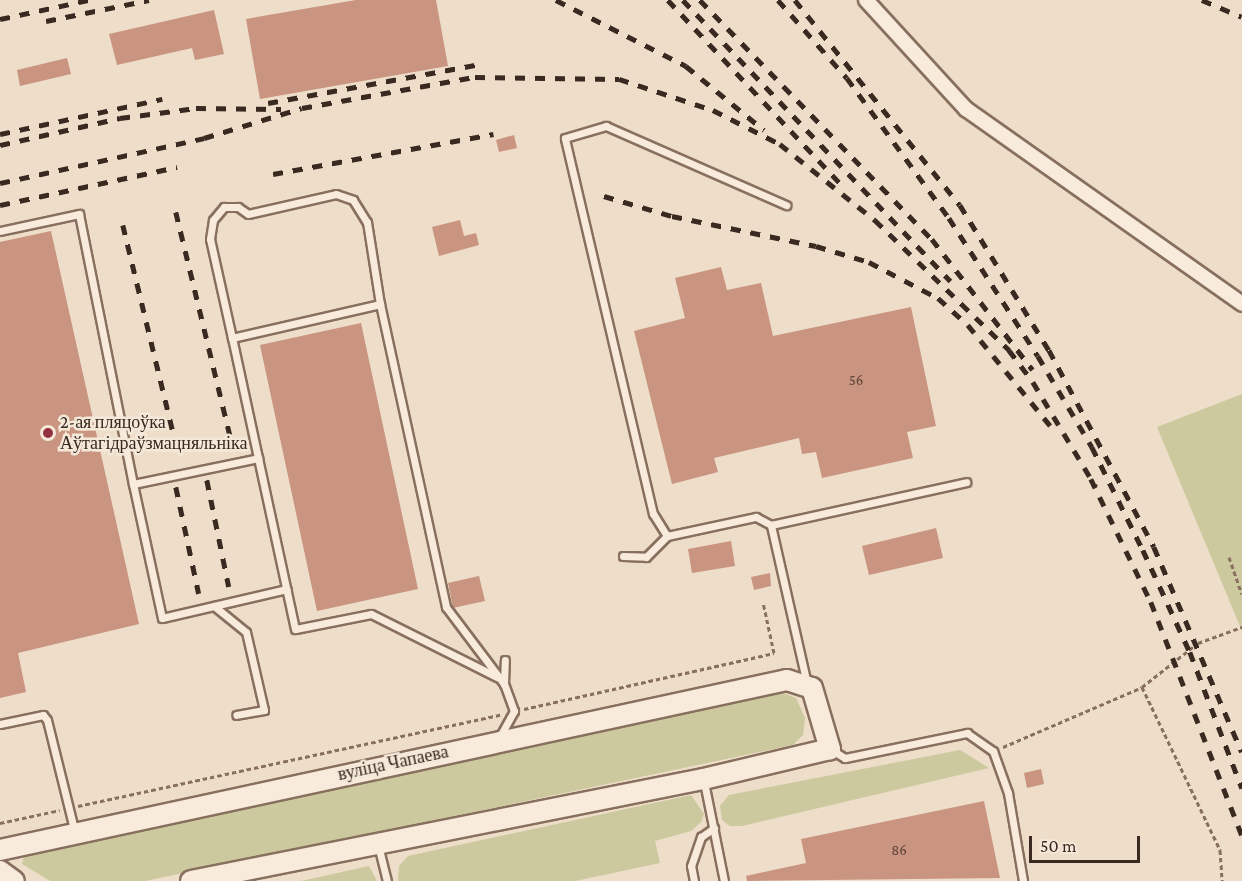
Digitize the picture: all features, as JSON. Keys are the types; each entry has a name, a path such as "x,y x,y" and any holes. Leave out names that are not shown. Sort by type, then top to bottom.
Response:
{"street":[{"path":"866,0 966,109 1242,304"},
{"name":"вуліца Чапаева","path":"0,850 787,680 808,686"},
{"path":"191,881 703,779 830,749 812,688 808,686"},
{"path":"0,871 14,881"}],"lane":[{"path":"667,536 653,514 565,138 606,126 786,205"},
{"path":"497,677 371,614 296,629 210,239 213,220 224,207 238,207 248,214 336,194 353,200 367,222 380,304 446,608 504,684"},
{"path":"0,231 79,214 162,618 287,589"},
{"path":"232,338 380,304"},
{"path":"133,484 258,458"},
{"path":"623,556 646,557 667,536 756,517 771,525 966,482"},
{"path":"771,525 808,686"},
{"path":"214,606 246,632 264,710 236,715"},
{"path":"498,741 514,711 504,684 505,660"},
{"path":"0,724 43,715 75,832"},
{"path":"830,749 844,758 968,733 993,751 1008,793 1023,881"},
{"path":"703,779 724,881"},
{"path":"694,881 691,866 701,837 714,828"},
{"path":"378,842 387,881"}],"path":[{"path":"1229,557 1242,594"},
{"path":"0,823 774,653 763,603"},
{"path":"993,751 1142,687 1198,644 1242,627"},
{"path":"1142,687 1220,849 1222,881"}],"shaded area":[{"path":"1242,394 1242,631 1157,427"},
{"path":"783,693 796,698 805,718 803,735 793,745 145,881 50,881 22,864 24,857"},
{"path":"960,750 989,768 742,826 730,826 722,820 720,806 729,795"},
{"path":"691,795 704,814 701,822 691,831 655,841 660,863 575,881 398,881 399,866 408,856"},
{"path":"369,866 377,881 301,881"}],"building":[{"path":"356,0 436,0 448,66 260,99 246,19"},
{"path":"214,10 224,54 195,60 192,48 117,65 109,34"},
{"path":"67,58 71,74 20,86 17,70"},
{"path":"514,135 517,148 499,152 496,140"},
{"path":"460,220 464,236 476,233 479,245 439,256 432,227"},
{"name":"2-ая пляцоўка Аўтагідраўзмацняльніка","path":"51,231 139,624 18,653 26,692 0,698 0,242"},
{"path":"721,267 727,290 761,283 773,336 911,307 936,426 907,432 913,458 822,478 816,452 802,454 799,438 714,458 718,472 672,484 634,331 685,318 675,278"},
{"path":"361,323 418,589 317,611 260,345"},
{"path":"936,528 943,558 869,575 862,546"},
{"path":"731,541 735,566 692,573 688,549"},
{"path":"770,573 771,586 754,590 751,577"},
{"path":"479,576 485,601 453,608 448,583"},
{"path":"1041,769 1044,784 1027,788 1024,773"},
{"path":"984,801 1000,878 747,881 746,876 806,863 801,839"}],"railway":[{"path":"0,19 89,0"},
{"path":"46,21 149,0"},
{"path":"556,0 686,66 764,130"},
{"path":"668,0 840,183"},
{"path":"683,0 951,281"},
{"path":"700,0 932,239 1033,370"},
{"path":"778,0 847,78 949,218 1038,356 1092,447 1190,652 1242,788"},
{"path":"795,0 960,205 1049,350 1154,547 1242,752"},
{"path":"1202,0 1242,17"},
{"path":"268,103 480,64"},
{"path":"0,183 204,138 302,108 475,77 619,79 713,110 780,144 875,220 1009,350 1033,382 1096,487"},
{"path":"0,134 162,99"},
{"path":"0,145 120,118 196,108 281,109"},
{"path":"273,174 493,134"},
{"path":"0,205 177,167"},
{"path":"604,196 672,216 816,246 869,262 938,298 968,325 1053,429"},
{"path":"176,212 230,435"},
{"path":"123,225 177,448"},
{"path":"1091,479 1151,602 1242,835"},
{"path":"207,480 229,587"},
{"path":"176,487 199,594"}],"place":[{"name":"2-ая пляцоўка Аўтагідраўзмацняльніка","path":"48,433"}]}
